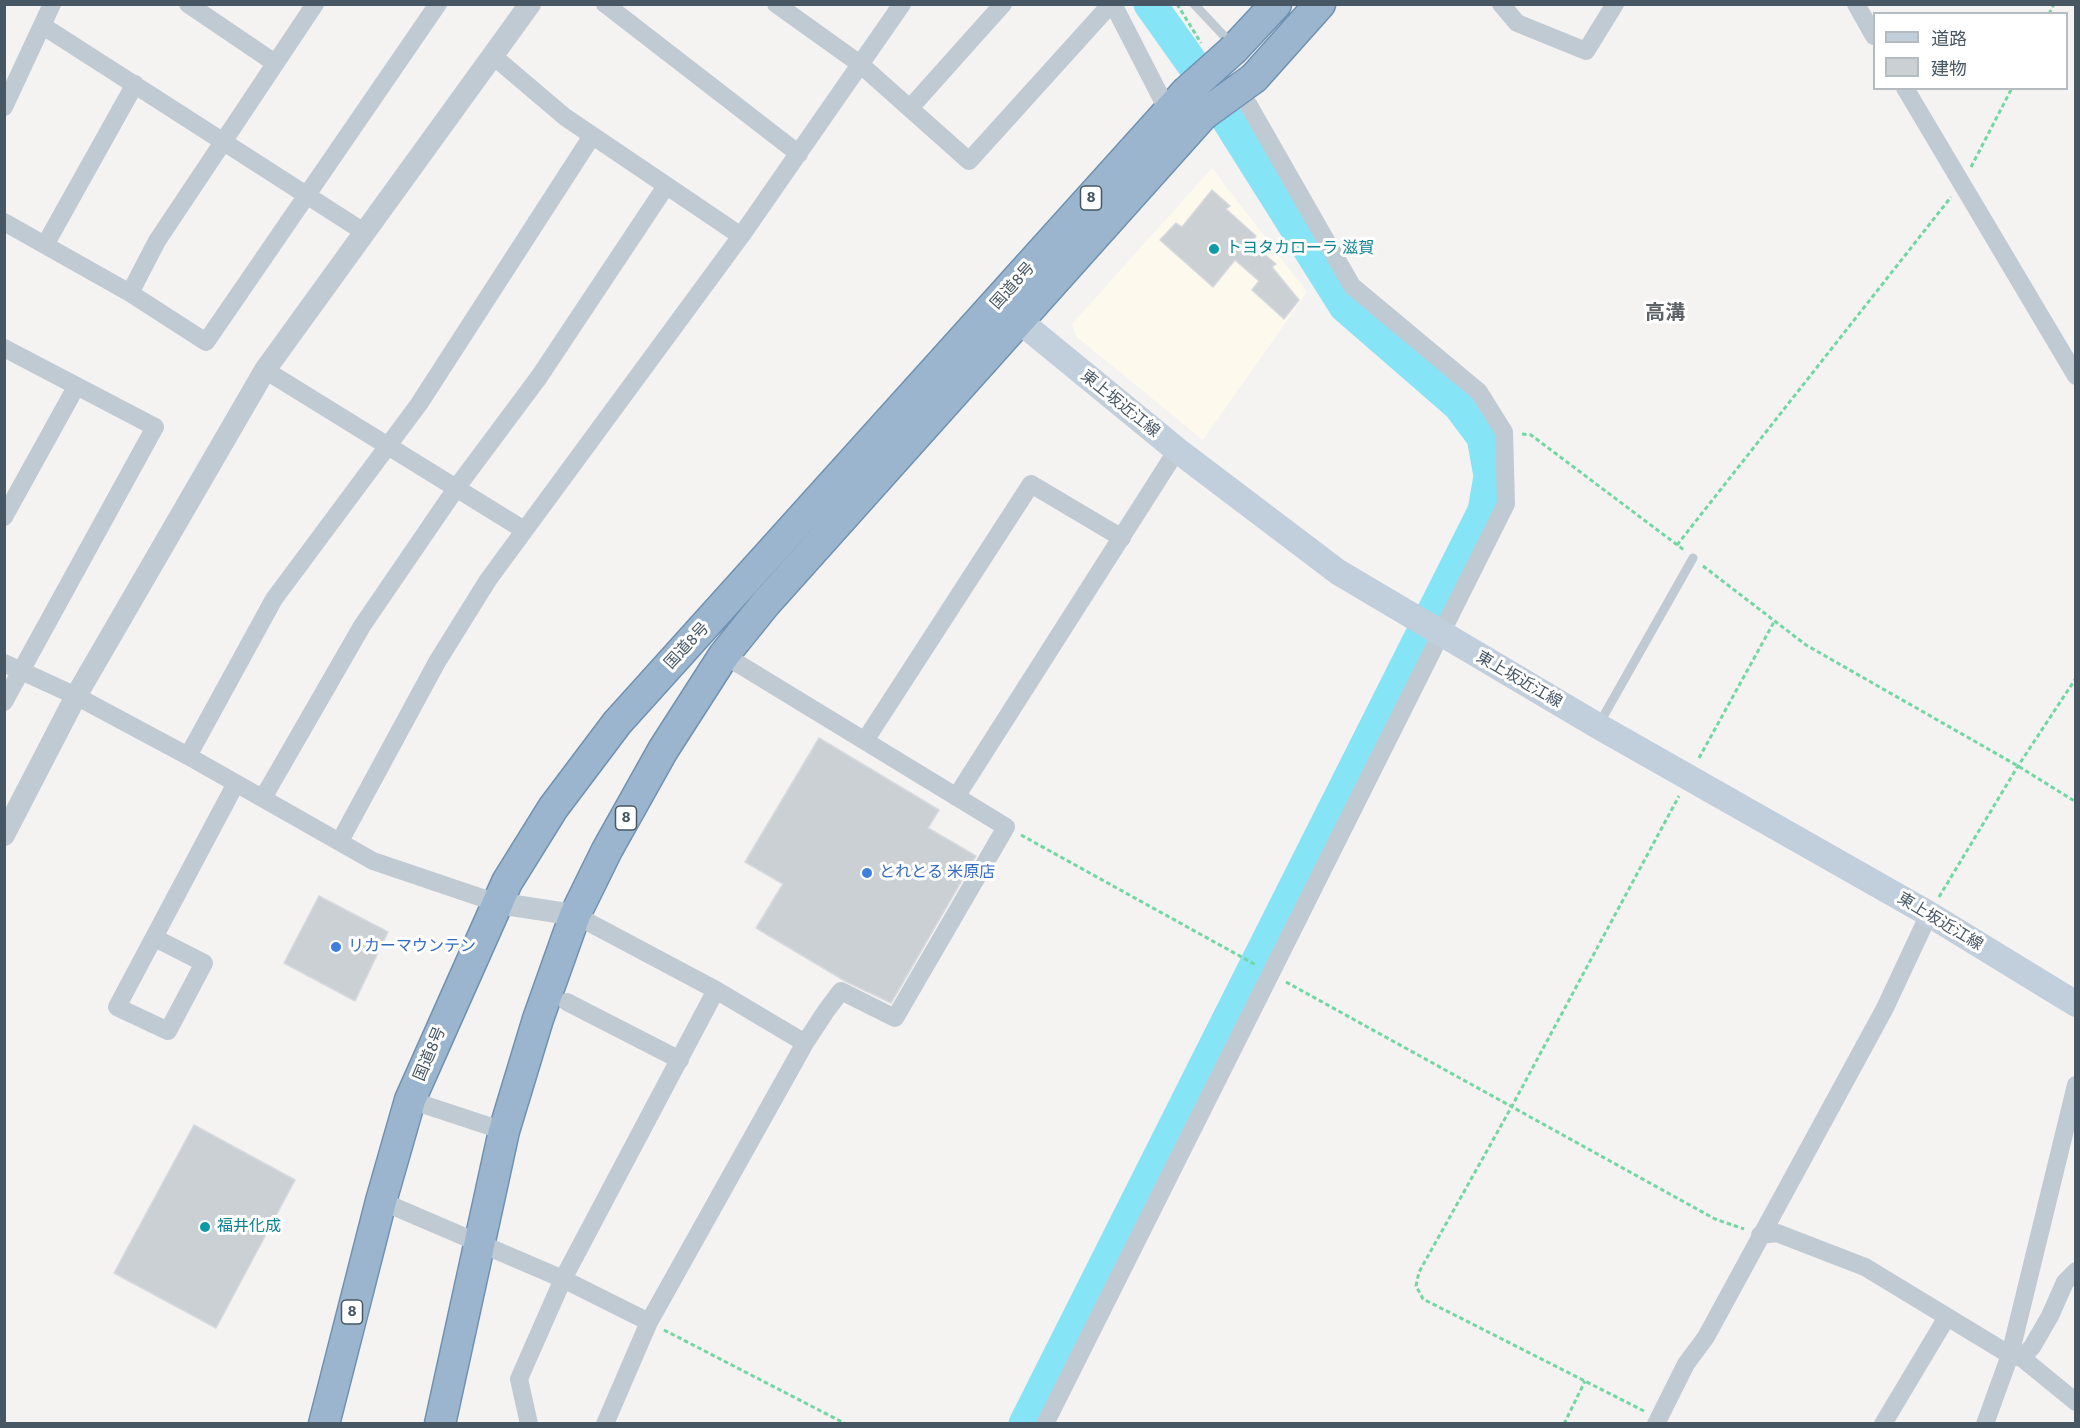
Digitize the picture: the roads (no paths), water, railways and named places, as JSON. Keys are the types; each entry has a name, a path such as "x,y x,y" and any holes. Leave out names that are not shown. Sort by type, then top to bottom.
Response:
{"highway":[{"name":"国道8号","path":"440,1424 504,1131 538,1019 575,915 607,850 658,760 724,655 1009,312 1185,106 1230,43 1276,4"},
{"name":"国道8号","path":"1185,106 1251,91 1320,4"},
{"name":"国道8号","path":"324,1424 381,1201 410,1100 497,903 553,808 616,723 1009,312"}],"main road":[{"name":"東上坂近江線","path":"1009,312 1177,450 1338,572 1598,726 1929,914 2076,1004"}],"street":[{"path":"4,107 52,4"},
{"path":"188,4 276,63"},
{"path":"130,293 158,241 315,4"},
{"path":"4,222 130,293 206,342 438,4"},
{"path":"4,835 76,696 265,370 530,4"},
{"path":"605,4 799,154"},
{"path":"776,4 860,64 969,161 1112,4 1185,106"},
{"path":"340,841 437,662 488,580 741,236 902,4"},
{"path":"910,108 1003,4"},
{"path":"1501,4 1517,23 1586,51 1614,5"},
{"path":"1856,4 1873,33"},
{"path":"43,26 224,139 364,232"},
{"path":"492,55 592,136 741,236"},
{"path":"45,245 135,84"},
{"path":"1906,90 2076,376"},
{"path":"1045,1424 1272,974 1431,628 1506,504 1504,432 1479,392 1352,286 1251,91"},
{"path":"188,756 274,599 419,404 592,136"},
{"path":"263,798 362,626 457,487 539,377 666,186"},
{"path":"4,348 155,427 12,667 4,702"},
{"path":"265,370 388,443 524,530"},
{"path":"4,517 76,387"},
{"path":"956,797 1177,450"},
{"path":"866,739 1031,484 1122,538"},
{"path":"605,1424 650,1322 805,1043 841,991 895,1018 1006,827 866,739 724,655"},
{"path":"12,667 76,696 188,756 235,785 263,798 373,861 497,903 575,915 717,990 805,1043"},
{"path":"155,938 204,963 168,1031 117,1007 235,785"},
{"path":"1657,1421 1686,1364 1706,1337 1885,1008 1929,914"},
{"path":"529,1424 519,1379 563,1279 717,990"},
{"path":"567,1002 680,1060"},
{"path":"1985,1424 2016,1357 2076,1085"},
{"path":"410,1100 504,1131"},
{"path":"381,1201 563,1279 650,1322"},
{"path":"1760,1235 1777,1233 1865,1267 2016,1357 2076,1402"},
{"path":"2016,1357 2044,1326 2065,1282 2076,1271"},
{"path":"1883,1424 1947,1317"}],"lane":[{"path":"1194,4 1230,43"},
{"path":"1598,726 1693,558"}],"waterway":[{"path":"1025,1424 1484,511 1490,476 1483,437 1459,405 1345,306 1194,66 1150,4"}],"place":[{"name":"トヨタカローラ 滋賀","path":"1214,249"},
{"name":"とれとる 米原店","path":"867,873"},
{"name":"リカーマウンテン","path":"336,947"},
{"name":"福井化成","path":"205,1227"}],"district":[{"name":"高溝","path":"1665,313"}]}
